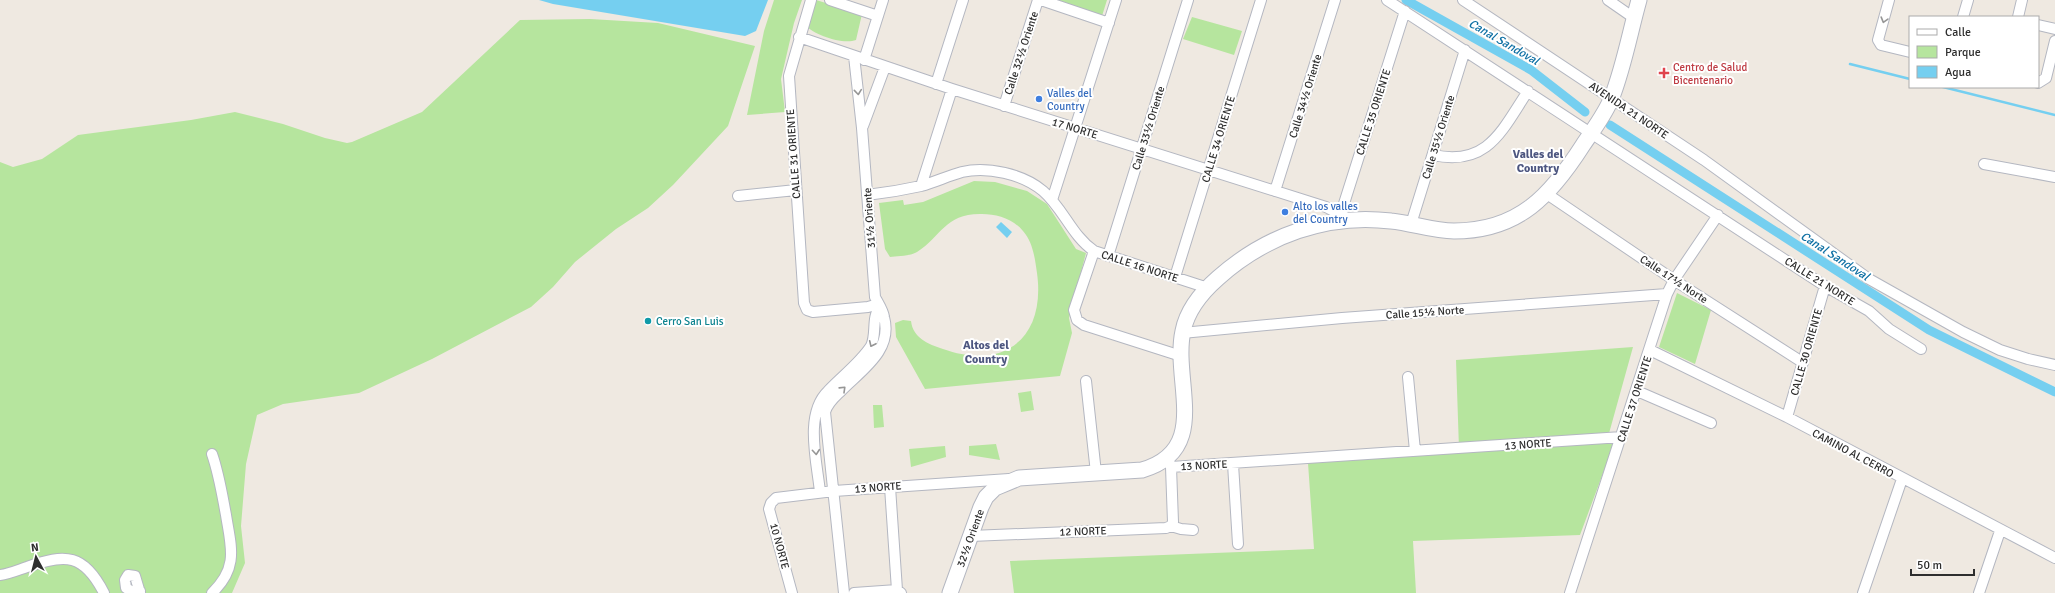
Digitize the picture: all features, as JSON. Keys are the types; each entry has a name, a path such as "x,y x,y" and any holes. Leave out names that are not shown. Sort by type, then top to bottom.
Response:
{"street":[{"name":"CALLE 31 ORIENTE","path":"811,0 799,37 789,76 804,303 807,310 813,312 879,305"},
{"path":"830,0 878,16"},
{"path":"859,58 878,16 883,0"},
{"path":"936,84 963,0"},
{"path":"1039,0 1109,22"},
{"name":"Calle 32½ Oriente","path":"1004,106 1039,0"},
{"path":"1052,200 1116,0"},
{"name":"Calle 33½ Oriente","path":"1108,256 1188,0"},
{"name":"CALLE 34 ORIENTE","path":"1175,277 1261,0"},
{"name":"Calle 34½ Oriente","path":"1275,191 1335,0"},
{"path":"1387,0 1718,215"},
{"name":"AVENIDA 21 NORTE","path":"1463,0 1704,160 1869,279 1963,332 2000,350 2028,359 2055,365"},
{"path":"1608,0 1634,18"},
{"path":"1171,526 1173,522 1169,463 1180,442 1185,424 1181,356 1182,333 1191,310 1208,288 1236,263 1274,240 1309,227 1346,217 1411,224 1453,232 1484,228 1521,214 1547,194 1563,175 1612,99 1639,0"},
{"path":"1889,0 1878,40 1881,45 1909,52"},
{"path":"1963,16 1968,0"},
{"path":"2018,16 2022,0"},
{"name":"CALLE 35 ORIENTE","path":"1346,217 1405,11"},
{"path":"2039,25 2055,30"},
{"name":"17 NORTE","path":"799,37 952,90 1275,191 1346,217"},
{"path":"2039,82 2046,78 2055,41"},
{"name":"Calle 35½ Oriente","path":"1411,224 1465,50"},
{"name":"31½ Oriente","path":"822,407 881,350 886,333 884,317 876,297 862,128 859,58"},
{"name":"31½ Oriente","path":"862,128 885,67"},
{"path":"921,186 952,90"},
{"path":"1433,155 1458,158 1473,155 1485,149 1498,136 1528,91"},
{"path":"1984,164 2055,177"},
{"name":"CALLE 16 NORTE","path":"867,195 921,186 962,172 994,171 1022,179 1036,186 1052,200 1086,246 1094,251 1208,288"},
{"path":"738,196 796,190"},
{"name":"Calle 17½ Norte","path":"1547,194 1674,280 1802,362"},
{"name":"CALLE 37 ORIENTE","path":"1570,593 1637,391 1667,294 1674,280 1718,215"},
{"name":"CALLE 21 NORTE","path":"1718,215 1825,286 1870,311 1889,329 1921,349"},
{"path":"1094,251 1075,307 1075,318 1084,325 1181,356"},
{"name":"CALLE 30 ORIENTE","path":"1787,417 1825,286"},
{"name":"Calle 15½ Norte","path":"1182,333 1342,318 1667,294"},
{"name":"CAMINO AL CERRO","path":"1650,350 1787,417 1902,479 2055,558"},
{"path":"1408,377 1415,452"},
{"path":"1086,382 1096,473"},
{"path":"1637,391 1711,423"},
{"path":"822,407 834,491 844,593"},
{"path":"820,492 814,421 822,407"},
{"name":"13 NORTE","path":"773,500 776,498 820,492 1142,470 1159,464 1169,463 1233,464 1622,437"},
{"path":"212,454 218,471 232,546 231,560 225,577 212,593"},
{"path":"1233,464 1238,544"},
{"name":"32½ Oriente","path":"950,593 986,497 994,488 1019,478"},
{"path":"1863,593 1902,479"},
{"path":"854,593 899,592 890,487"},
{"name":"10 NORTE","path":"773,500 769,509 792,593"},
{"name":"12 NORTE","path":"971,536 1166,528 1171,526 1181,530 1193,530"},
{"path":"1979,593 2000,530"},
{"path":"0,575 48,559 70,559 84,564 94,575 104,593"}],"green space":[{"path":"774,0 802,0 794,23 781,79 785,112 747,115 764,31"},
{"path":"816,0 862,14 856,40 844,41 829,38 809,29 805,25"},
{"path":"1053,0 1107,0 1102,16"},
{"path":"1192,17 1242,31 1234,55 1183,39"},
{"path":"590,19 658,23 755,46 728,126 673,185 648,208 616,229 575,262 553,287 531,307 432,359 359,393 283,404 257,415 246,464 241,526 245,563 232,593 0,593 0,162 13,167 42,159 78,135 191,120 235,112 283,124 325,138 347,143 352,142 422,112 520,20"},
{"path":"974,181 995,182 1027,191 1047,204 1076,249 1086,253 1069,318 1072,333 1060,376 925,389 896,337 895,323 903,320 911,321 912,327 922,340 937,347 965,355 985,356 1002,352 1016,344 1027,331 1035,315 1038,296 1037,273 1033,251 1026,235 1010,220 988,214 960,217 952,221 917,252 908,255 890,257 885,249 879,203 903,200 904,205 923,202"},
{"path":"1677,293 1711,310 1695,364 1659,347"},
{"path":"1633,347 1608,437 1459,449 1456,360"},
{"path":"1031,391 1034,410 1021,412 1018,393"},
{"path":"873,405 882,405 884,427 874,428"},
{"path":"1615,441 1580,535 1413,541 1416,593 1014,593 1010,561 1314,549 1308,463"},
{"path":"996,444 1000,460 969,455 969,446"},
{"path":"945,446 946,457 911,467 909,449"}],"water":[{"path":"539,0 768,0 756,31 745,36 553,4"},
{"path":"1001,222 1012,232 1007,238 996,227"}],"waterway":[{"name":"Canal Sandoval","path":"1406,0 1531,70 1585,112"},
{"path":"1850,64 1909,79"},
{"path":"1947,88 2055,115"},
{"name":"Canal Sandoval","path":"1610,125 1929,330 2055,392"}],"place":[{"name":"Centro de Salud Bicentenario","path":"1664,73"},
{"name":"Valles del Country","path":"1039,99"},
{"name":"Alto los valles del Country","path":"1285,212"},
{"name":"Cerro San Luis","path":"648,321"}],"district":[{"name":"Valles del Country","path":"1538,161"},
{"name":"Altos del Country","path":"986,352"}]}
